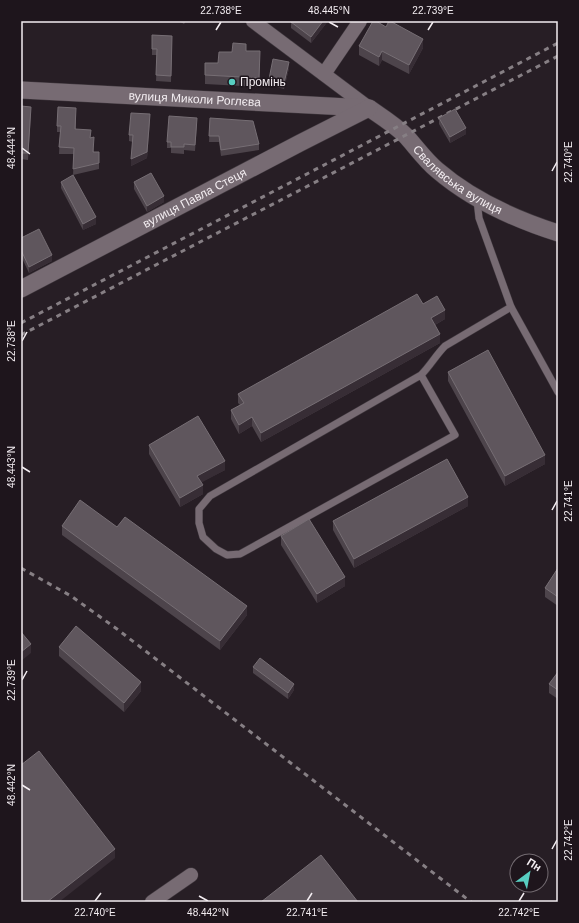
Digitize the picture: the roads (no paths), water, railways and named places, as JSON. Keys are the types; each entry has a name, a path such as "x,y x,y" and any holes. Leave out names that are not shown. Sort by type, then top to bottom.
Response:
{"street":[{"path":"253,21 369,108"},
{"path":"324,74 360,21"},
{"name":"вулиця Миколи Роглєва","path":"21,90 369,108"},
{"name":"Свалявська вулиця","path":"369,108 405,135 435,169 477,200 507,214 558,233"},
{"name":"вулиця Павла Стеця","path":"21,289 369,108"},
{"path":"152,902 191,875"}],"lane":[{"path":"477,200 479,218 511,308 558,392"},
{"path":"420,375 455,435 240,554 227,555 216,549 203,537 199,523 199,509 210,496 420,375 430,366 437,354 445,346 511,308"}],"railway":[{"path":"21,323 558,43"},
{"path":"21,335 558,56"},
{"path":"21,568 71,596 117,629 471,902"}],"place":[{"name":"Промінь","path":"232,82"}]}
